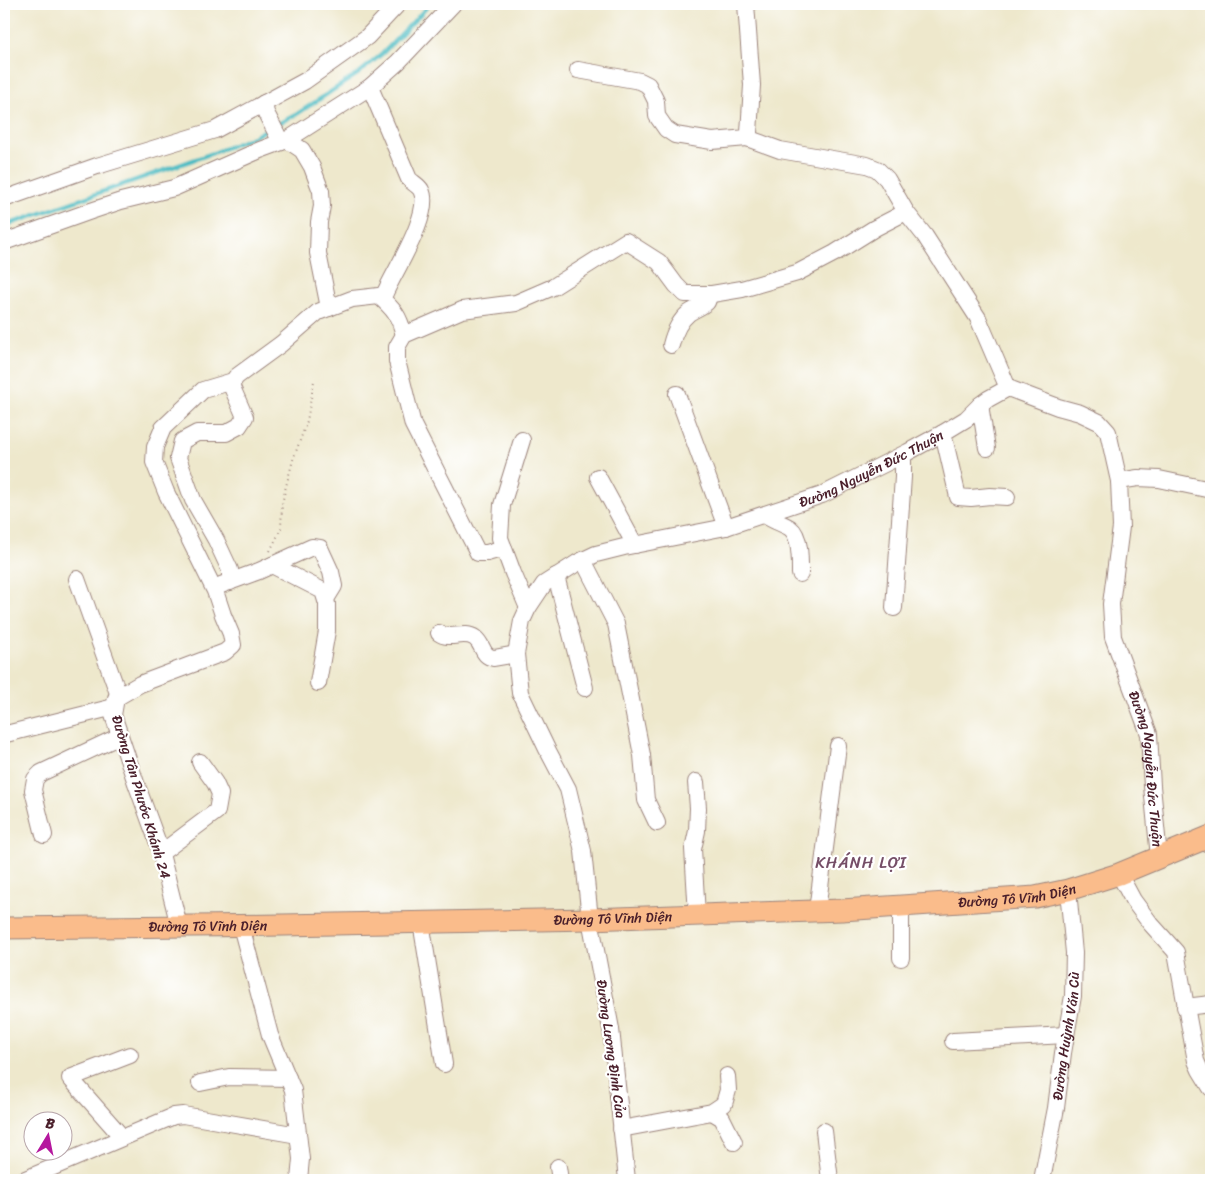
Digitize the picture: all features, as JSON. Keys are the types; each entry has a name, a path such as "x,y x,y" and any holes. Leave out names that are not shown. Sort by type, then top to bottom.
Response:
{"main road":[{"name":"Đường Tô Vĩnh Diện","path":"4,928 241,926 590,919 817,911 1034,897 1068,890 1119,874 1211,836"}],"street":[{"path":"4,199 97,166 215,130 265,108 367,37 398,4"},
{"path":"4,242 91,210 174,188 282,140 370,86 398,62 453,4"},
{"path":"746,4 752,85 749,133 747,138"},
{"path":"578,70 640,81 648,85 656,100 657,116 666,129 675,135 712,141 747,138 780,150 868,165 877,170 887,179 906,212 925,236 978,318 1008,388"},
{"path":"230,582 230,570 216,540 193,500 178,458 182,441 197,433 226,433 239,426 245,417 231,385 236,377 282,344 318,312 352,299 382,295 417,231 424,204 421,190 410,179 370,86"},
{"path":"265,108 282,140 302,150 312,167 321,191 322,206 319,222 318,253 329,308"},
{"path":"504,548 486,553 478,553 413,425 397,361 397,347 404,335 462,310 516,303 553,287 626,241 659,262 685,294 710,294 742,289 797,273 906,212"},
{"path":"671,346 680,324 689,313 707,302 710,294"},
{"path":"379,296 396,313 404,335"},
{"name":"Đường Tân Phước Khánh 24","path":"179,926 161,854 113,715 117,702 140,684 225,652 233,644 214,588 166,492 154,462 155,447 162,428 204,390 233,381"},
{"name":"Đường Nguyễn Đức Thuận","path":"590,919 583,851 568,789 520,693 516,654 522,621 544,584 577,563 596,554 726,527 822,495 901,456 966,419 980,404 1008,388 1058,407 1080,413 1099,422 1108,432 1119,481 1121,527 1111,604 1113,637 1149,734 1159,857"},
{"path":"677,394 726,527"},
{"path":"980,404 987,448"},
{"path":"942,432 958,497 1007,497"},
{"path":"522,440 502,505 500,538 528,608"},
{"path":"894,608 903,469 901,456"},
{"path":"598,477 635,545"},
{"path":"1119,481 1138,478 1159,478 1211,490"},
{"path":"765,515 771,520 790,528 795,533 798,541 800,574"},
{"path":"214,588 312,547 320,548 331,572 334,586 326,599"},
{"path":"583,560 616,624 642,754 646,800 657,823"},
{"path":"265,568 323,591 327,604 327,631 318,682"},
{"path":"556,576 585,688"},
{"path":"6,734 117,702 77,579"},
{"path":"439,633 446,636 466,635 473,637 480,643 486,655 490,657 516,654"},
{"path":"44,836 33,790 35,779 41,773 120,736"},
{"path":"817,911 838,746"},
{"path":"161,854 217,811 220,794 215,783 200,762"},
{"path":"696,782 697,831 693,849 697,915"},
{"path":"1119,874 1133,900 1150,923 1176,952 1196,1061 1211,1088"},
{"name":"Đường Huỳnh Văn Cù","path":"1042,1180 1056,1108 1073,996 1074,953 1068,890"},
{"path":"901,906 901,958"},
{"name":"Đường Lương Định Của","path":"590,919 611,1029 627,1180"},
{"path":"421,922 444,1064"},
{"path":"241,926 270,1035 293,1090 301,1160 299,1180"},
{"path":"1185,1007 1211,1004"},
{"path":"953,1041 1066,1035"},
{"path":"122,1137 70,1078 130,1055"},
{"path":"621,1128 712,1112 724,1104 728,1090 727,1076"},
{"path":"200,1083 229,1077 288,1078"},
{"path":"712,1112 722,1118 734,1142"},
{"path":"23,1180 174,1116 183,1115 298,1135"},
{"path":"824,1131 830,1180"}],"path":[{"path":"265,568 281,529 282,504 286,486 307,421 314,382"}],"waterway":[{"path":"277,124 297,114 359,73 382,54 430,4"},
{"path":"4,226 213,153 255,136 269,128"}],"district":[{"name":"KHÁNH LỢI","path":"861,862"}]}
